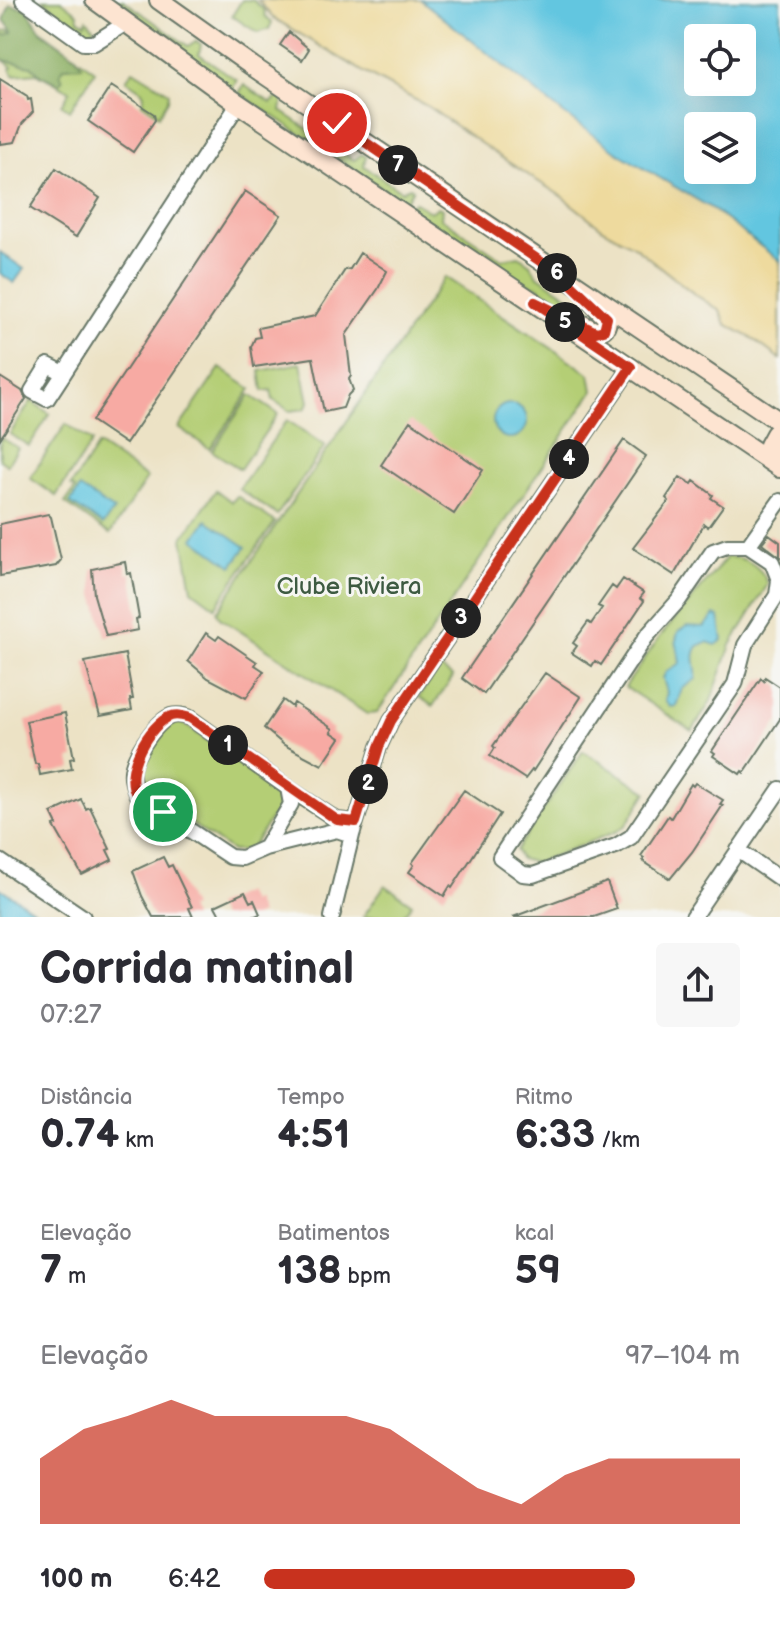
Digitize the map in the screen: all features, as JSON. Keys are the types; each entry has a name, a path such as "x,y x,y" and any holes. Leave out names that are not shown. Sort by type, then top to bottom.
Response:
{"main road":[{"path":"95,0 239,103 780,465"},
{"path":"159,0 780,422"},
{"path":"535,302 596,332 604,330 607,318 565,278"},
{"path":"780,434 775,434 769,445 780,465"}],"street":[{"path":"23,0 83,43 94,43 126,23"},
{"path":"64,373 239,103"},
{"path":"332,917 354,828 379,747 391,721 631,367"},
{"path":"748,546 778,509"},
{"path":"727,546 748,546 776,557 777,595 745,645 735,684 640,827 616,846 533,875 523,874 500,857 646,637 679,600 713,551 727,546"},
{"path":"169,716 190,718 288,788 354,828 265,848 242,858 230,857 137,795 131,774 133,763 158,725 169,716"},
{"path":"265,848 291,804 288,788"},
{"path":"693,917 780,789"},
{"path":"738,850 780,879"},
{"path":"0,861 83,917"}],"green space":[{"path":"43,0 61,0 78,13 79,19 85,23 87,19 95,29 90,35"},
{"path":"106,0 123,0 188,46 196,41 201,44 199,54 237,80 232,88"},
{"path":"242,0 253,0 264,10 265,16 272,22 269,29 258,33 232,16"},
{"path":"10,5 27,9 41,31 76,56 82,66 65,67 60,73 63,80 59,84 42,76 31,66 3,60 0,57 0,33 6,35 13,32 4,20"},
{"path":"39,29 95,71 70,110 62,105 70,91 37,73 14,75 10,69 12,67 0,57 0,31"},
{"path":"133,70 169,92 159,115 142,103 142,91 126,80"},
{"path":"244,85 271,103 278,97 283,100 281,111 354,160 362,154 366,157 364,166 401,191 410,187 413,189 404,203 239,93"},
{"path":"415,202 431,212 438,207 442,209 441,218 502,259 519,256 530,264 537,275 601,321 593,325 536,286 516,280 412,210 409,207"},
{"name":"Clube Riviera","path":"445,277 590,374 593,391 377,713 367,714 220,618 217,612"},
{"path":"301,363 309,402 305,409 290,411 273,400 271,390 263,391 260,371"},
{"path":"220,368 251,389 210,449 179,428"},
{"path":"250,395 278,414 240,469 212,451"},
{"path":"31,401 50,414 29,446 10,434"},
{"path":"287,420 325,446 277,515 239,489"},
{"path":"66,424 92,442 56,496 30,478"},
{"path":"0,437 18,448 7,465 0,460"},
{"path":"98,445 147,478 110,534 65,503 75,489 71,486"},
{"path":"216,490 232,502 237,496 275,522 215,607 192,590 183,538"},
{"path":"727,557 740,558 752,564 762,572 768,584 731,645 710,703 692,731 625,687 659,638"},
{"path":"439,667 453,677 433,706 419,697"},
{"path":"169,722 182,723 279,790 282,802 249,851 232,851 141,790 137,772"},
{"path":"583,751 647,792 626,825 617,831 536,863 520,859 516,850"},
{"path":"385,885 412,904 402,917 363,917"}],"sand":[{"path":"258,0 421,0 623,156 711,208 780,261 780,359 726,324 720,311 561,196 427,106 272,17"}],"water":[{"path":"421,0 780,0 780,261 711,208 623,156 565,115"},
{"path":"0,252 24,269 14,283 0,273"},
{"path":"510,404 522,409 527,421 522,433 510,438 498,433 493,421 498,409"},
{"path":"80,488 114,510 103,525 70,503"},
{"path":"207,520 246,547 232,566 194,539"},
{"path":"715,615 719,617 723,640 716,645 707,642 698,646 695,654 696,679 682,689 676,706 670,707 665,701 667,692 663,678 666,672 680,663 676,640 678,632 687,626 704,627"},
{"path":"0,888 44,917 0,917"}],"building":[{"path":"289,32 309,49 302,60 280,45"},
{"path":"0,79 27,96 28,100 31,99 33,112 22,124 15,142 0,144"},
{"path":"111,86 154,114 155,120 133,152 88,121"},
{"path":"56,168 100,198 76,237 30,208"},
{"path":"245,191 281,215 126,444 92,421"},
{"path":"360,253 387,271 346,335 349,379 353,390 343,408 324,412 313,358 254,367 251,347 255,338 260,337 258,328 315,316"},
{"path":"0,377 22,391 26,399 0,439"},
{"path":"410,421 483,470 454,514 381,465"},
{"path":"624,440 646,456 484,694 462,678"},
{"path":"680,477 692,484 694,481 723,506 708,527 704,524 674,575 633,548 669,501 666,498"},
{"path":"48,514 61,560 56,566 0,576 0,524"},
{"path":"769,534 780,542 780,557 762,543"},
{"path":"125,562 127,574 131,573 139,618 136,619 138,630 106,636 94,595 92,569"},
{"path":"623,579 644,593 640,598 644,601 601,665 595,661 592,666 572,653 577,646 573,643 602,608 598,606 612,586 616,589"},
{"path":"206,633 216,640 219,636 257,662 255,665 264,671 246,698 208,678 188,661"},
{"path":"125,654 132,710 100,716 85,662"},
{"path":"545,673 581,697 525,779 490,756 495,748 493,746"},
{"path":"765,677 780,687 780,719 744,773 742,771 740,774 713,756 715,753 712,751 761,678 764,681"},
{"path":"283,700 292,707 294,703 333,729 331,732 340,738 322,765 284,745 264,728"},
{"path":"65,713 74,758 70,759 72,769 40,775 26,721"},
{"path":"695,783 723,800 720,804 723,805 670,879 643,861 641,856 668,816 671,818 691,784 693,786"},
{"path":"464,790 500,814 444,896 409,872 414,865 412,863"},
{"path":"81,799 86,809 90,807 112,860 82,875 54,826 57,825 51,813"},
{"path":"163,857 168,867 172,865 192,907 189,908 193,917 153,917 142,896 133,871"},
{"path":"607,882 617,909 594,917 513,917"},
{"path":"245,892 250,902 254,900 260,914 253,917 221,917 215,906"}],"route":[{"path":"163,812 137,795 131,774 133,763 158,725 169,716 179,715 190,718 337,820 356,822 379,747 391,721 631,367 535,302 596,332 604,330 607,318 565,278 337,123"}]}
